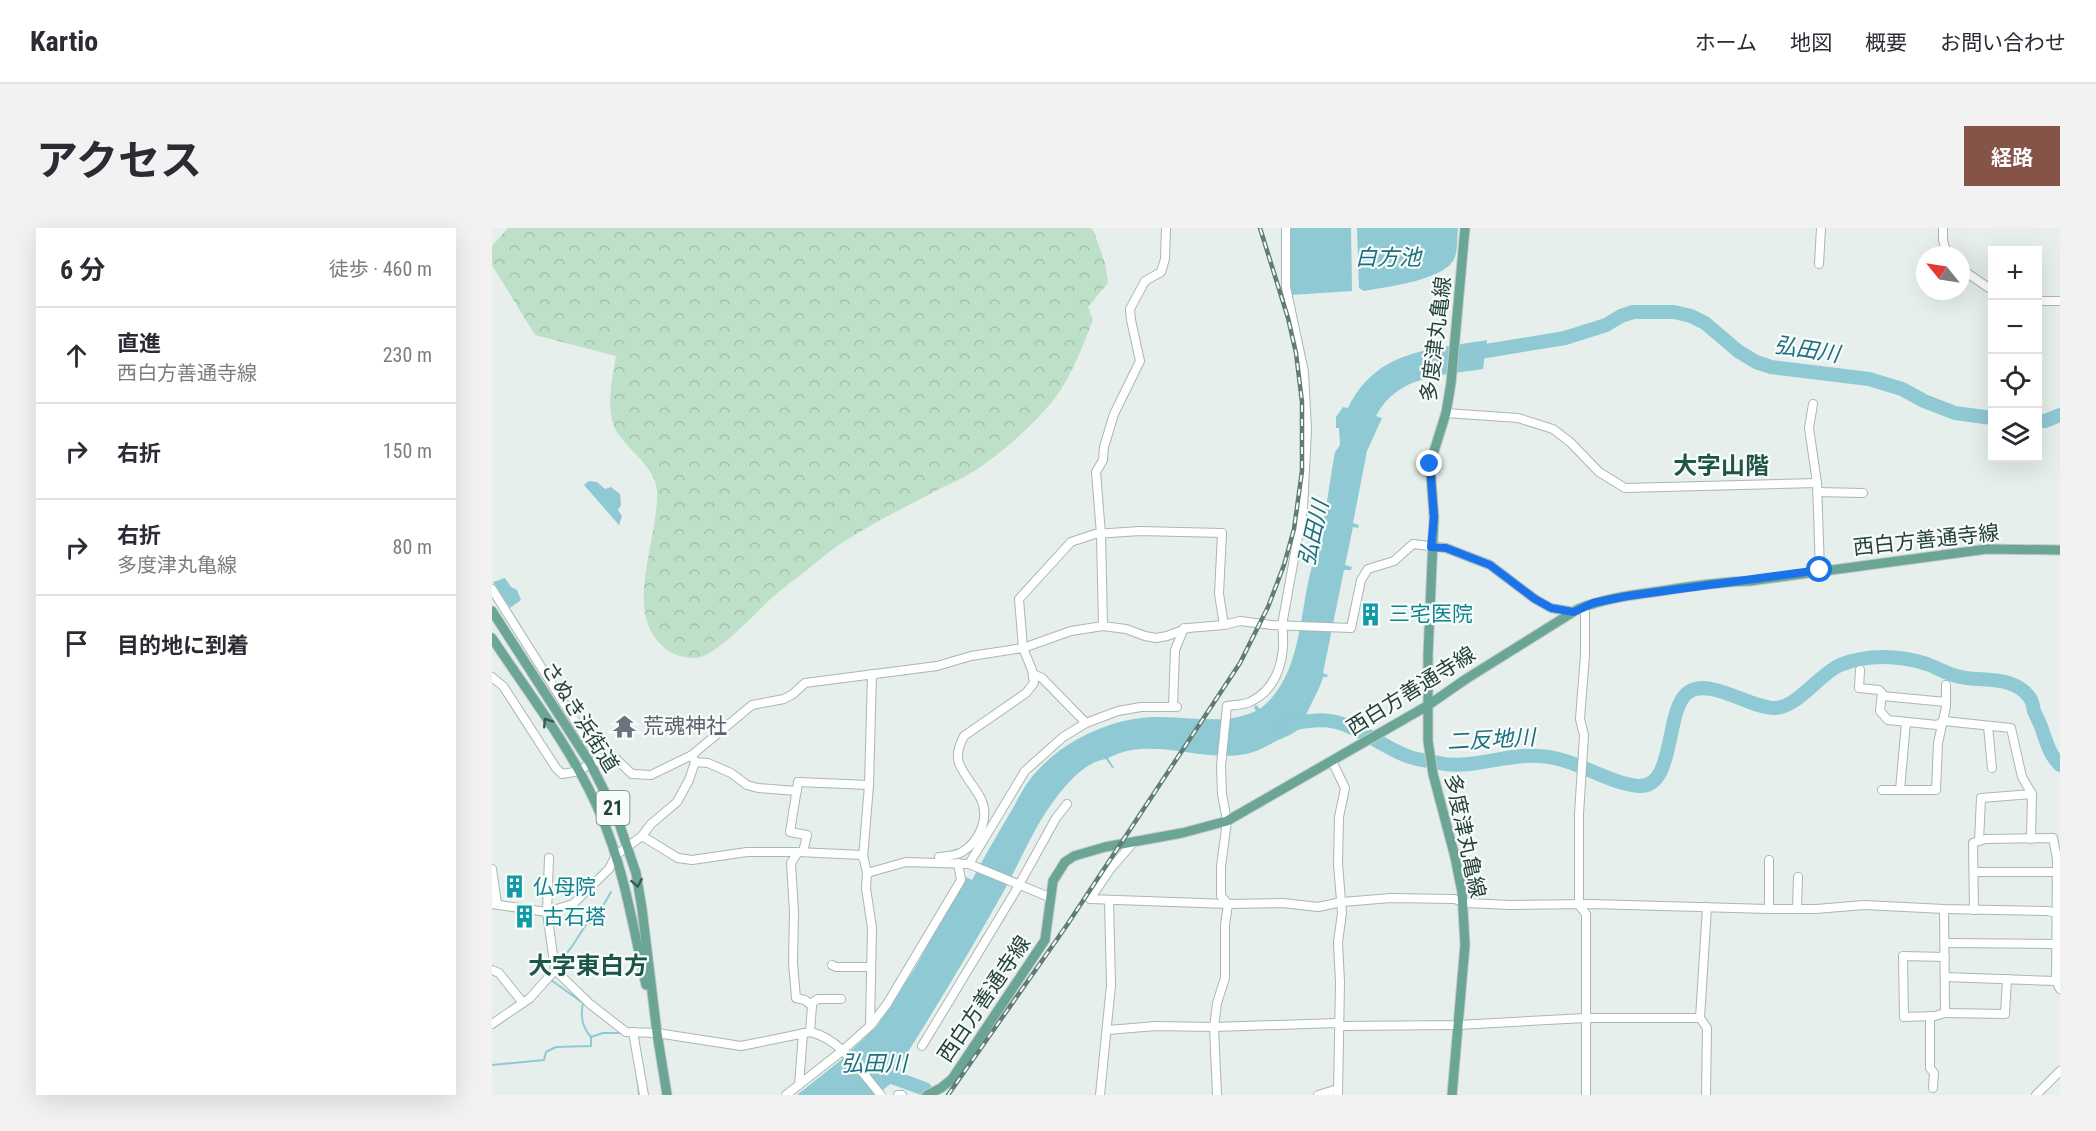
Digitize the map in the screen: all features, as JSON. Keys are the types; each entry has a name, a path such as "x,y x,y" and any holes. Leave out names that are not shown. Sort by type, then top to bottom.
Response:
{"main road":[{"name":"多度津丸亀線","path":"1452,1095 1464,945 1462,902 1455,857 1433,774 1428,741 1431,547 1434,517 1430,464 1446,413 1451,383 1465,228"},
{"name":"西白方善通寺線","path":"927,1095 952,1079 1045,940 1049,897 1053,881 1065,862 1074,856 1105,847 1182,833 1227,821 1427,706 1574,612 1627,596 1820,570 1987,549 2060,550"},
{"name":"さぬき浜街道","path":"492,611 590,763 616,814 636,873 667,1095"},
{"name":"さぬき浜街道","path":"492,638 580,771"},
{"name":"21","path":"580,771 601,813 626,887 657,1033"}],"street":[{"path":"1103,626 1101,534 1096,472 1103,460 1104,447 1114,414 1140,361 1130,309 1144,281 1161,272 1165,259 1166,228"},
{"path":"1217,1095 1214,1027 1217,1003 1225,978 1225,925 1228,904 1221,896 1221,866 1227,821 1222,794 1221,766 1227,706 1252,701 1268,686 1278,670 1285,643 1282,625 1303,509 1307,430 1304,372 1286,287 1286,228"},
{"path":"1820,264 1821,228"},
{"path":"1943,228 1944,246"},
{"path":"1970,274 1988,287"},
{"path":"2042,300 2060,301"},
{"path":"1813,404 1809,428 1817,483 1820,570"},
{"path":"1446,413 1518,418 1553,429 1570,441 1599,472 1625,488 1817,483"},
{"path":"1817,492 1863,493"},
{"path":"940,862 939,857 961,853 973,842 983,826 984,810 981,799 960,764 958,754 964,736 1026,693 1034,683 1023,648 1019,599 1071,542 1101,534 1140,531 1222,532 1219,594 1224,625"},
{"path":"492,677 503,686 562,774 580,771 590,763 615,758 632,774 651,775 694,758 752,705 784,699 805,683 937,666 971,656 1023,648 1071,631 1103,626 1126,628 1156,638 1167,636 1184,628 1224,625 1240,621 1272,625 1351,628 1361,580 1368,569 1395,561 1413,544 1446,548 1490,565 1535,599 1551,608 1574,612"},
{"path":"492,589 601,762"},
{"path":"1585,607 1585,655 1580,719 1584,735 1579,814 1579,906 1586,914 1586,1095"},
{"path":"969,864 1025,771 1063,737 1086,723 1118,711 1141,707 1175,707 1175,650 1184,628"},
{"path":"1860,670 1859,688 1879,690 1882,696 1880,711 1888,720 1936,725 1944,721 2011,728 2022,777 2032,794 2031,839"},
{"path":"862,860 869,785 872,674"},
{"path":"1033,674 1042,678 1060,694 1086,723"},
{"path":"1882,790 1936,790 1940,729 1944,721 1946,685"},
{"path":"1882,696 1946,702"},
{"path":"1900,790 1906,722"},
{"path":"1988,726 1992,768"},
{"path":"694,758 731,773 747,785 797,791"},
{"path":"492,869 495,904 547,912 573,904 609,869 616,855 642,836 651,824 677,802 689,780 694,758"},
{"path":"1318,1095 1338,1092 1340,1026 1338,942 1342,913 1338,864 1339,817 1345,788 1332,761"},
{"path":"799,1085 812,1006 805,1000 796,998 794,974 791,863 800,852 807,835 790,832 798,782 869,785"},
{"path":"1979,841 1982,798 2032,794"},
{"path":"922,1046 1016,884 1067,804"},
{"path":"642,836 678,858 692,860 747,852 863,855 872,928 870,1026"},
{"path":"1974,910 1973,843 1985,839 2053,838 2057,859 2056,981 2060,989"},
{"path":"1133,843 1111,868 1090,899 1228,904 1283,903 1318,907 1340,902 1391,898 1454,899 1462,902 1510,905 1579,906 1592,904 1769,909 1864,905 2048,911 2058,914"},
{"path":"549,858 547,912 555,970 590,1005 627,1032 657,1033 741,1046 807,1033 822,1034 842,1051 881,1095"},
{"path":"1769,860 1769,909"},
{"path":"867,873 906,862 969,864 1049,897"},
{"path":"786,1095 842,1051 870,1026 887,1005 961,880 958,863"},
{"path":"1974,872 2057,872"},
{"path":"1797,909 1798,877"},
{"path":"1100,1095 1111,985 1109,900"},
{"path":"1706,1095 1707,1028 1700,1018 1707,907"},
{"path":"1944,909 1945,1013"},
{"path":"1945,943 2056,944"},
{"path":"1945,957 1904,956 1904,1017 1945,1013 2005,1014 2007,979"},
{"path":"832,965 872,967"},
{"path":"492,970 499,973 523,1003"},
{"path":"492,1024 530,998 555,970"},
{"path":"1945,976 2056,981"},
{"path":"810,1005 818,999 841,999"},
{"path":"1930,1016 1930,1068 1934,1073 1933,1088"},
{"path":"1108,1030 1156,1026 1214,1027 1336,1023 1340,1026 1458,1024 1585,1018 1700,1018"},
{"path":"633,1032 644,1095"},
{"path":"2036,1095 2060,1071"}],"green space":[{"path":"508,228 1091,228 1105,263 1108,283 1088,307 1093,320 1073,368 1060,390 1044,411 1012,442 971,473 866,528 839,545 781,590 739,630 710,653 697,658 687,658 666,649 653,634 646,616 645,574 657,490 652,474 614,427 610,397 616,356 535,335 492,265 492,246"}],"water":[{"path":"1288,228 1351,228 1352,291 1291,295 1288,289"},
{"name":"白方池","path":"1357,228 1458,228 1455,257 1450,265 1428,277 1400,285 1364,291 1359,288"},
{"name":"弘田川","path":"1487,340 1483,369 1422,379 1396,392 1385,402 1376,416 1382,418 1367,451 1353,523 1359,525 1358,528 1353,527 1345,565 1352,567 1351,570 1344,570 1323,673 1328,675 1323,677 1298,729 1289,736 1246,754 1229,756 1141,749 1108,758 1114,768 1106,759 1086,767 1064,788 1043,816 980,933 901,1063 900,1068 903,1073 877,1095 797,1095 841,1060 877,1026 915,968 966,877 972,880 1024,788 1049,759 1092,732 1124,721 1156,717 1219,719 1244,716 1256,711 1254,707 1256,705 1260,709 1273,696 1283,681 1296,647 1310,574 1323,524 1335,452 1340,445 1336,417 1343,407 1348,408 1360,389 1374,374 1390,363 1426,350"},
{"path":"589,481 597,482 605,489 611,487 620,494 621,505 618,510 622,516 619,525 584,485"},
{"path":"505,578 511,587 517,590 521,600 510,608 493,582"}],"waterway":[{"name":"弘田川","path":"1468,354 1565,338 1606,325 1633,312 1674,312 1691,316 1705,323 1738,351 1756,362 1771,367 1869,379 1902,389 1924,401 1955,413 1988,417"},
{"name":"弘田川","path":"2042,421 2060,415"},
{"name":"二反地川","path":"1285,725 1317,720 1336,722 1407,756 1451,765 1528,756 1553,758 1625,784 1638,786 1650,784 1658,776 1664,763 1679,704 1686,694 1695,689 1717,690 1765,707 1775,708 1800,697 1840,665 1872,657 1894,657 1927,664 1957,676 1998,681 2016,686 2031,700 2050,751 2060,765"},
{"path":"559,963 587,923 593,923 611,892"},
{"path":"531,1001 551,980 583,1003 582,1021 591,1037"},
{"path":"492,1065 544,1060 546,1052 556,1047 591,1046 591,1037 603,1033 624,1033"},
{"path":"881,1073 925,1089"},
{"path":"637,1074 639,1095"}],"railway":[{"path":"948,1095 1067,925 1240,663 1268,607 1284,565 1294,529 1302,471 1302,402 1296,353 1288,318 1260,228"}],"place":[{"name":"三宅医院","path":"1371,614"},
{"name":"荒魂神社","path":"625,726"},
{"name":"仏母院","path":"515,887"},
{"name":"古石塔","path":"525,917"}],"district":[{"name":"大字山階","path":"1721,466"},
{"name":"大字東白方","path":"588,966"}],"route":[{"path":"1430,464 1434,517 1431,547 1446,548 1490,565 1535,599 1551,608 1574,612 1593,603 1627,596 1717,582 1750,580 1820,570"}]}
